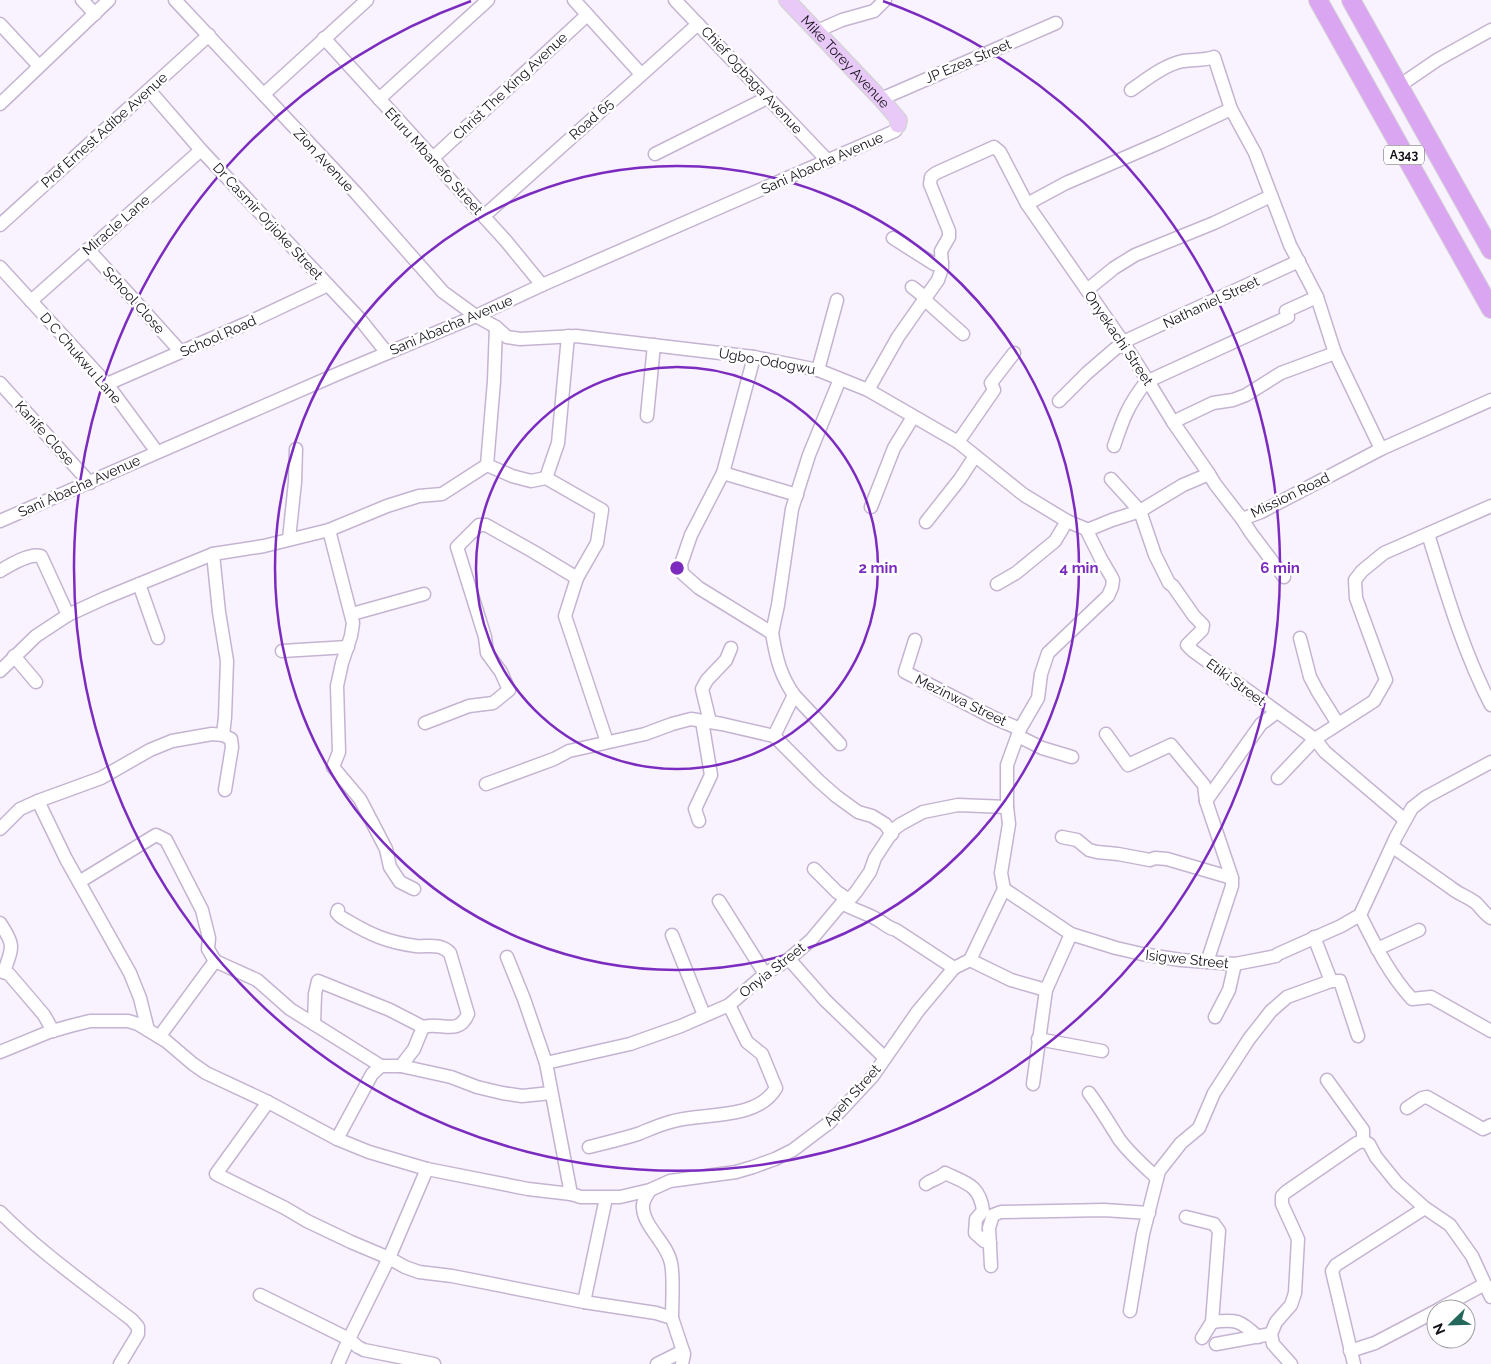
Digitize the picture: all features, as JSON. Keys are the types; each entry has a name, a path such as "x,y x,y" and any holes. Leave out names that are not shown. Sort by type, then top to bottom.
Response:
{"highway":[{"name":"A343","path":"1318,0 1491,309"},
{"name":"A343","path":"1351,0 1491,250"}],"main road":[{"name":"Mike Torey Avenue","path":"787,0 881,98 899,120 898,126"}],"street":[{"path":"82,0 95,14"},
{"path":"0,104 109,0"},
{"name":"Zion Avenue","path":"175,0 356,193 443,292 476,316"},
{"path":"264,94 367,0"},
{"path":"379,99 488,0"},
{"path":"574,0 641,74"},
{"name":"Chief Ogbaga Avenue","path":"675,0 828,161"},
{"path":"817,31 842,20 874,11 885,0"},
{"name":"Christ The King Avenue","path":"433,158 587,15"},
{"name":"JP Ezea Street","path":"881,98 1056,23"},
{"path":"0,24 39,66"},
{"name":"Road 65","path":"484,216 698,24"},
{"path":"1400,86 1437,60 1491,30"},
{"name":"Prof Ernest Adibe Avenue","path":"0,225 209,35"},
{"name":"Efuru Mbanefo Street","path":"324,38 433,158 542,285"},
{"path":"1132,90 1156,72 1183,61 1205,60 1214,57 1231,109 1254,153 1290,245 1317,297 1334,352 1381,449"},
{"name":"Dr Casmir Orjioke Street","path":"149,90 201,150 359,318 387,353"},
{"path":"654,154 767,98"},
{"path":"1027,204 1066,183 1231,109"},
{"name":"Sani Abacha Avenue","path":"0,521 476,316 542,285 895,131 898,126"},
{"name":"Onyekachi Street","path":"942,262 941,251 949,237 949,231 930,184 931,178 936,173 994,147 1000,152 1027,204 1088,290 1173,422 1209,474"},
{"name":"Miracle Lane","path":"31,301 201,150"},
{"path":"1088,290 1114,268 1135,255 1214,223 1271,196"},
{"path":"868,390 898,337 938,280 942,262 934,264 894,238"},
{"name":"School Close","path":"88,249 181,352"},
{"name":"Nathaniel Street","path":"1059,401 1086,373 1123,342 1299,261"},
{"name":"D C Chukwu Lane","path":"0,267 107,384 158,452"},
{"name":"School Road","path":"107,384 328,285"},
{"path":"912,287 963,334"},
{"path":"1114,446 1131,402 1148,381 1288,316 1286,311 1317,297"},
{"path":"818,370 837,300"},
{"name":"Ugbo-Odogwu","path":"476,316 513,339 568,336 754,357 818,370 868,390 958,442 1024,495 1067,521 1083,528"},
{"path":"487,465 494,381 496,327"},
{"path":"546,478 558,443 568,336"},
{"path":"647,416 654,345"},
{"path":"1173,422 1213,403 1233,400 1246,395 1281,373 1334,352"},
{"path":"958,442 994,390 991,383 1014,353"},
{"path":"754,357 723,473 691,535 681,564 682,574 699,588 772,634"},
{"path":"840,378 808,455 792,509 772,634 784,680 794,695 840,744"},
{"name":"Kanife Close","path":"0,383 90,483"},
{"name":"Mission Road","path":"1209,474 1242,519 1260,512 1381,449 1491,400"},
{"path":"871,507 894,448 913,416"},
{"path":"289,540 295,482 296,449"},
{"path":"926,522 960,479 975,456"},
{"path":"487,465 512,476 531,481 546,478 602,510 597,543 577,578 565,616 607,742"},
{"path":"0,671 36,636 68,616 104,598 213,554 242,550 329,530 387,506 419,496 442,494 487,465"},
{"path":"723,473 797,495"},
{"path":"1083,528 1090,529 1140,511 1183,485 1209,474"},
{"path":"1111,479 1140,511"},
{"path":"1278,778 1315,739 1374,701 1386,680 1356,598 1355,580 1362,571 1384,553 1491,506"},
{"name":"Etiki Street","path":"1140,511 1155,555 1169,583 1203,625 1202,630 1187,644 1193,651 1315,739 1325,752 1405,820"},
{"path":"1242,519 1284,577"},
{"path":"997,584 1016,573 1055,540 1067,521"},
{"path":"425,723 469,706 492,702 509,690 501,672 487,653 485,637 457,547 479,525 486,525 577,578"},
{"path":"1046,990 1011,980 970,960 1004,889 1001,873 1009,824 1007,765 1019,732 1038,698 1041,674 1048,653 1108,596 1112,587 1111,576 1083,528"},
{"path":"329,530 353,623 337,686 339,752 333,767 360,799 386,848 390,867 400,882 414,889"},
{"path":"1428,534 1449,604 1477,676 1491,705"},
{"path":"213,554 219,612 227,661 226,717 223,735"},
{"path":"0,571 24,559 37,555 41,556 68,616"},
{"path":"139,584 158,638"},
{"path":"352,614 424,594"},
{"path":"1300,638 1310,677 1338,724"},
{"name":"Mezinwa Street","path":"915,640 905,672 1019,732"},
{"path":"282,651 348,647"},
{"path":"699,821 695,809 711,775 702,689 707,680 726,660 730,648"},
{"path":"14,656 36,682"},
{"path":"774,736 794,695"},
{"path":"1206,801 1261,724 1277,712"},
{"path":"486,784 570,752 645,734 692,719 774,736 830,791 858,812 872,816 884,824 892,834"},
{"path":"1019,732 1042,748 1072,757"},
{"path":"1106,734 1128,765 1171,745 1204,784 1206,801 1232,878 1232,886 1207,962"},
{"path":"0,829 20,809 101,778 150,750 172,741 203,735 223,735 230,739 232,747 225,790"},
{"path":"1491,762 1426,797 1412,808 1360,915 1376,949 1397,983 1412,999 1431,997 1491,1030"},
{"path":"38,801 79,882 130,973 140,998 148,1030"},
{"name":"Onyia Street","path":"546,1063 630,1044 681,1026 729,1004 765,974 789,959 810,940 846,902 870,872 875,858 894,829 901,824 923,812 958,805 1007,807"},
{"path":"79,882 156,835 166,840 202,910 209,938 208,949 215,961 257,980 290,1009 382,1066"},
{"path":"1062,837 1078,840 1089,850 1097,852 1150,860 1156,858 1167,859 1232,878"},
{"path":"1393,847 1456,893 1464,895 1474,902 1491,918"},
{"path":"814,869 854,910 878,920 886,927 896,930 954,968"},
{"name":"Isigwe Street","path":"1004,889 1071,934 1142,954 1234,964 1276,956 1341,926 1360,915"},
{"path":"719,901 765,974"},
{"path":"314,1024 315,994 318,981 390,1010 423,1027 429,1025 456,1026 466,1020 468,1014 450,953 442,947 416,946 377,937 357,928 340,917 337,913 338,910"},
{"path":"0,923 12,947 2,972 9,974 36,1005 53,1031"},
{"path":"1376,949 1419,930"},
{"path":"1033,1084 1046,990 1071,934"},
{"path":"672,935 704,1015"},
{"path":"1314,937 1331,981"},
{"path":"507,957 546,1063 571,1194"},
{"path":"789,959 825,1000 885,1058"},
{"name":"Apeh Street","path":"128,1021 159,1037 206,1073 268,1102 337,1139 369,1152 427,1169 528,1189 581,1197 606,1198 631,1195 650,1190 670,1181 736,1172 775,1159 793,1150 830,1122 872,1077 918,1011 954,968 970,960"},
{"path":"159,1037 215,961"},
{"path":"1215,1017 1229,990 1234,964"},
{"path":"1130,1311 1143,1234 1159,1171 1181,1143 1199,1128 1214,1093 1249,1040 1271,1012 1287,997 1338,980 1341,982 1358,1036"},
{"path":"0,1052 53,1031 90,1021 128,1021 136,1013 140,998"},
{"path":"590,1147 671,1122 734,1112 763,1101 772,1095 776,1088 768,1064 762,1054 747,1042 729,1004"},
{"path":"401,1066 414,1049 423,1027"},
{"path":"1038,1040 1102,1052"},
{"path":"337,1139 372,1074 382,1066 401,1066 451,1077 502,1093 522,1096 551,1093"},
{"path":"1327,1080 1363,1130 1363,1141"},
{"path":"1089,1093 1106,1115 1120,1139 1157,1178"},
{"path":"1407,1108 1422,1098 1427,1097 1483,1129 1491,1125"},
{"path":"268,1102 216,1174 351,1242 389,1258 405,1268 584,1302 632,1308 672,1318"},
{"path":"1216,1344 1264,1335 1290,1305 1296,1293 1298,1239 1294,1226 1282,1204 1282,1196 1363,1141 1369,1144 1376,1157 1397,1183 1425,1208 1450,1225 1472,1256 1491,1297"},
{"path":"338,1364 389,1258 427,1169"},
{"path":"926,1184 930,1180 938,1179 945,1173 970,1184 982,1200 983,1211 976,1219 975,1233 984,1241 990,1243"},
{"path":"650,1190 642,1208 645,1217 662,1242 672,1265 672,1318 682,1358 656,1364"},
{"path":"584,1302 606,1198"},
{"path":"1354,1364 1332,1271 1336,1265 1425,1208"},
{"path":"991,1266 990,1228 993,1215 1001,1212 1104,1210 1149,1213"},
{"path":"0,1212 20,1232 132,1320 138,1327 138,1334 120,1364"},
{"path":"1186,1216 1214,1224 1219,1231 1212,1322 1202,1338"},
{"path":"1458,1299 1485,1284"},
{"path":"260,1295 349,1338 364,1350 434,1364"},
{"path":"1350,1351 1375,1343 1426,1316"},
{"path":"1212,1322 1236,1321 1243,1323 1264,1335 1291,1364"}]}
